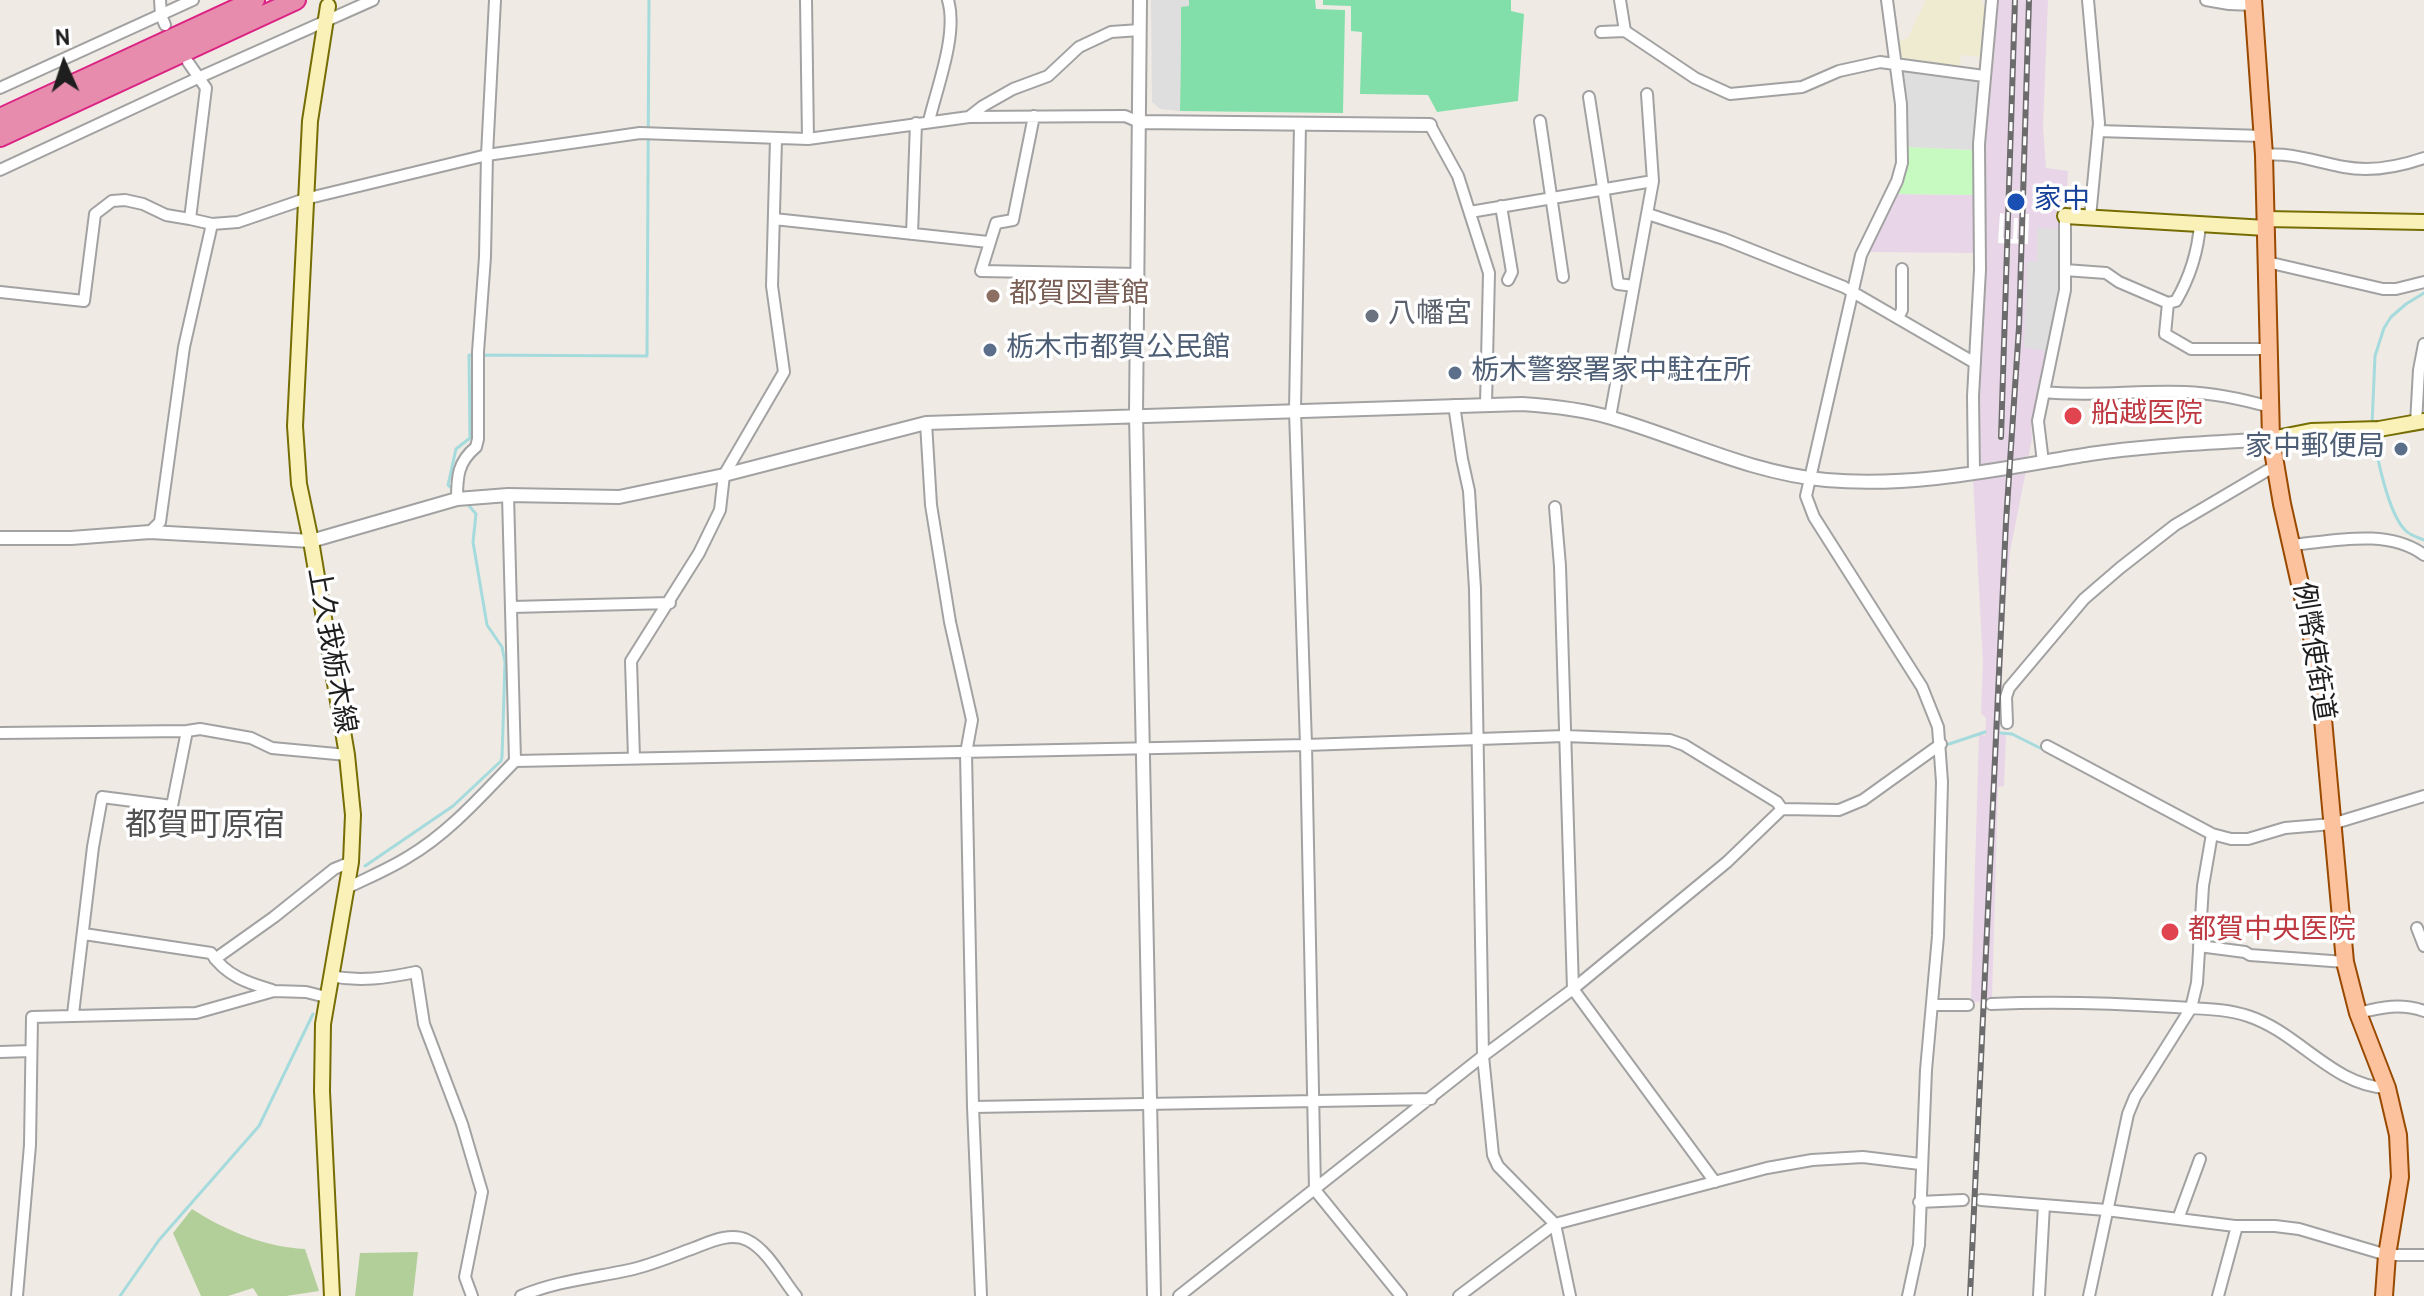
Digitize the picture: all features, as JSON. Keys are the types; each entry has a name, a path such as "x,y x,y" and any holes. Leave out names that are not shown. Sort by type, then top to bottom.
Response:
{"highway":[{"path":"0,118 255,0"},
{"path":"0,137 296,0"}],"main road":[{"name":"例幣使街道","path":"2254,2 2264,155 2271,439 2318,664 2345,962 2358,1013 2387,1088 2398,1135 2397,1197 2384,1296"},
{"name":"上久我栃木線","path":"328,6 310,121 295,456 347,755 353,815 351,862 326,997 322,1091 332,1296"},
{"path":"2065,216 2200,224 2424,222"},
{"path":"2271,439 2311,431 2379,429 2420,422"}],"street":[{"path":"160,0 163,20"},
{"path":"0,88 163,20 193,0"},
{"path":"0,170 373,0"},
{"path":"457,499 464,457 476,447 478,439 478,352 485,257 495,0"},
{"path":"806,0 808,139"},
{"path":"929,121 949,40 951,22 948,0"},
{"path":"1140,0 1136,414 1154,1296"},
{"path":"1620,0 1625,31"},
{"path":"1887,0 1893,62 1899,77 1902,163 1897,181 1861,255 1806,496 1814,517 1922,687 1934,714 1941,744 1938,936 1920,1164 1919,1245 1908,1296"},
{"path":"1974,473 1980,270 1979,144 1992,0"},
{"path":"2088,0 2098,131 2090,217"},
{"path":"2206,0 2254,2"},
{"path":"969,117 1013,89 1048,76 1079,47 1111,32 1140,30"},
{"path":"1601,32 1625,31 1695,78 1730,94 1802,87 1852,67 1893,62 1984,76"},
{"path":"188,62 206,88 190,219"},
{"path":"1610,417 1653,181 1647,94"},
{"path":"1589,97 1618,284 1634,286"},
{"path":"1034,116 1013,220 996,223 981,271 1138,274"},
{"path":"0,292 84,301 95,214 112,201 143,204 166,215 212,224 238,222 305,199 487,155 640,133 808,139 929,121 1034,116 1125,116 1139,122 1430,125 1458,176 1490,281 1486,404"},
{"path":"1540,121 1563,277"},
{"path":"912,234 916,123"},
{"path":"1300,124 1295,411 1306,745 1315,1190 1401,1296"},
{"path":"2098,131 2263,136"},
{"path":"634,758 631,661 699,553 720,510 724,475 784,372 772,286 776,139"},
{"path":"2264,155 2286,153 2362,169 2387,168 2424,158"},
{"path":"1470,212 1653,181"},
{"path":"1501,206 1512,272 1508,280"},
{"path":"1648,214 1724,239 1854,292 1975,363"},
{"path":"2043,462 2038,421 2065,290 2065,216"},
{"path":"774,219 988,242"},
{"path":"150,532 160,522 184,347 212,224"},
{"path":"2065,270 2106,273 2119,282 2168,303 2176,301 2198,250 2200,224"},
{"path":"2267,262 2383,289 2424,282"},
{"path":"1898,318 1902,310 1902,269"},
{"path":"2168,303 2165,334 2191,349 2269,349"},
{"path":"2420,422 2419,370 2424,344"},
{"path":"2044,392 2186,392 2235,397 2270,407"},
{"path":"0,538 71,538 150,532 311,541 457,499 508,495 619,497 724,475 926,423 1486,404 1554,406 1610,417 1747,466 1809,478 1859,481 1974,473 2153,446 2271,439"},
{"path":"1454,405 1469,491 1475,589 1483,1056 1493,1155 1498,1166 1555,1224 1570,1296"},
{"path":"926,423 931,505 950,622 972,720 966,753 973,1107 981,1296"},
{"path":"2007,723 2006,697 2009,688 2084,599 2175,525 2275,466"},
{"path":"508,495 515,761"},
{"path":"1555,507 1560,566 1573,989 1715,1182"},
{"path":"2292,545 2368,538 2411,545 2424,555"},
{"path":"512,607 670,603"},
{"path":"0,733 200,729 251,738 272,748 347,755"},
{"path":"73,1014 102,797 172,806 187,731"},
{"path":"347,888 407,858 434,840 515,761 1306,745 1565,736 1670,740 1777,802 1782,809"},
{"path":"1179,1296 1483,1056 1573,989 1727,862 1782,809 1839,810 1863,800 1941,744"},
{"path":"2047,746 2212,834 2231,839 2248,839 2285,828 2332,824 2424,796"},
{"path":"2089,1296 2128,1114 2135,1097 2191,1008 2197,983 2203,886 2212,834"},
{"path":"215,959 334,869 351,862"},
{"path":"2417,928 2424,946"},
{"path":"84,934 211,953 243,981 274,991 306,992 326,997"},
{"path":"2199,946 2250,955 2345,962"},
{"path":"330,976 366,980 416,972 424,1024 462,1124 482,1192 465,1277 472,1296"},
{"path":"17,1296 30,1145 32,1017 196,1013 274,991"},
{"path":"1991,1004 2087,1002 2222,1010 2247,1015 2297,1042 2344,1076 2363,1085 2387,1088"},
{"path":"1932,1005 1968,1005"},
{"path":"2358,1013 2389,1006 2409,1006 2424,1011"},
{"path":"0,1052 31,1051"},
{"path":"973,1107 1431,1099"},
{"path":"1459,1296 1555,1224 1812,1160 1863,1157 1920,1164"},
{"path":"2178,1219 2200,1159"},
{"path":"1919,1202 1963,1200"},
{"path":"1981,1200 2106,1210 2237,1226 2275,1226 2299,1229 2387,1255 2424,1255"},
{"path":"2039,1296 2044,1205"},
{"path":"2218,1296 2237,1226"},
{"path":"521,1296 541,1287 659,1262 727,1237 746,1239 761,1250 796,1296"}],"shaded area":[{"path":"1151,0 1189,0 1189,6 1181,7 1180,111 1160,109 1152,102"},
{"path":"1926,0 1981,0 1986,10 1981,57 1961,55 1959,69 1896,59 1895,43 1908,38"},
{"path":"1997,0 2048,0 2043,127 2046,168 2068,171 2066,211 2060,218 2060,284 2031,424 2028,459 1982,467 1976,462 1983,157"},
{"path":"1903,67 1979,81 1974,150 1908,147"},
{"path":"1895,194 1974,195 1975,253 1869,252"},
{"path":"2037,228 2060,229 2060,284 2047,351 2024,347 2027,262 2037,261"},
{"path":"2026,470 2010,552 2005,606 2000,734 2006,734 2004,786 1998,787 1992,998 1990,1001 1971,1002 1979,733 1985,736 1986,718 1981,713 1983,663 1973,479"}],"green space":[{"path":"1189,0 1315,0 1316,9 1345,10 1343,113 1180,111 1181,6 1188,6"},
{"path":"1323,0 1511,0 1511,11 1524,14 1518,101 1437,112 1428,95 1360,94 1362,32 1351,31 1351,6 1323,5"},
{"path":"1908,147 1974,150 1974,195 1895,194 1902,179"},
{"path":"192,1209 246,1236 275,1245 305,1249 319,1291 258,1296 253,1288 228,1296 201,1296 173,1233"},
{"path":"418,1252 413,1296 355,1296 360,1253"}],"pier":[{"path":"2000,213 2004,214 2003,238 2013,239 2014,218 2018,218 2017,239 2023,240 2025,214 2029,214 2028,244 1998,243"}],"waterway":[{"path":"454,490 448,485 456,449 470,438 469,355 647,356 649,0"},
{"path":"2372,425 2375,356 2384,328 2391,317 2424,293"},
{"path":"2373,432 2384,484 2394,512 2406,531 2424,540"},
{"path":"365,866 453,806 501,761 505,662 502,647 487,625 473,542 476,514 465,501"},
{"path":"1949,744 1985,732"},
{"path":"2001,733 2012,734 2048,752"},
{"path":"120,1296 159,1240 259,1126 313,1014"}],"railway":[{"path":"2001,437 2015,0"},
{"path":"1970,1296 2006,522 2019,327 2029,0"}],"place":[{"name":"家中","path":"2016,202"},
{"name":"都賀図書館","path":"993,296"},
{"name":"八幡宮","path":"1372,316"},
{"name":"栃木市都賀公民館","path":"990,350"},
{"name":"栃木警察署家中駐在所","path":"1455,373"},
{"name":"船越医院","path":"2073,416"},
{"name":"家中郵便局","path":"2401,449"},
{"name":"都賀中央医院","path":"2170,932"}],"district":[{"name":"都賀町原宿","path":"205,829"}]}
